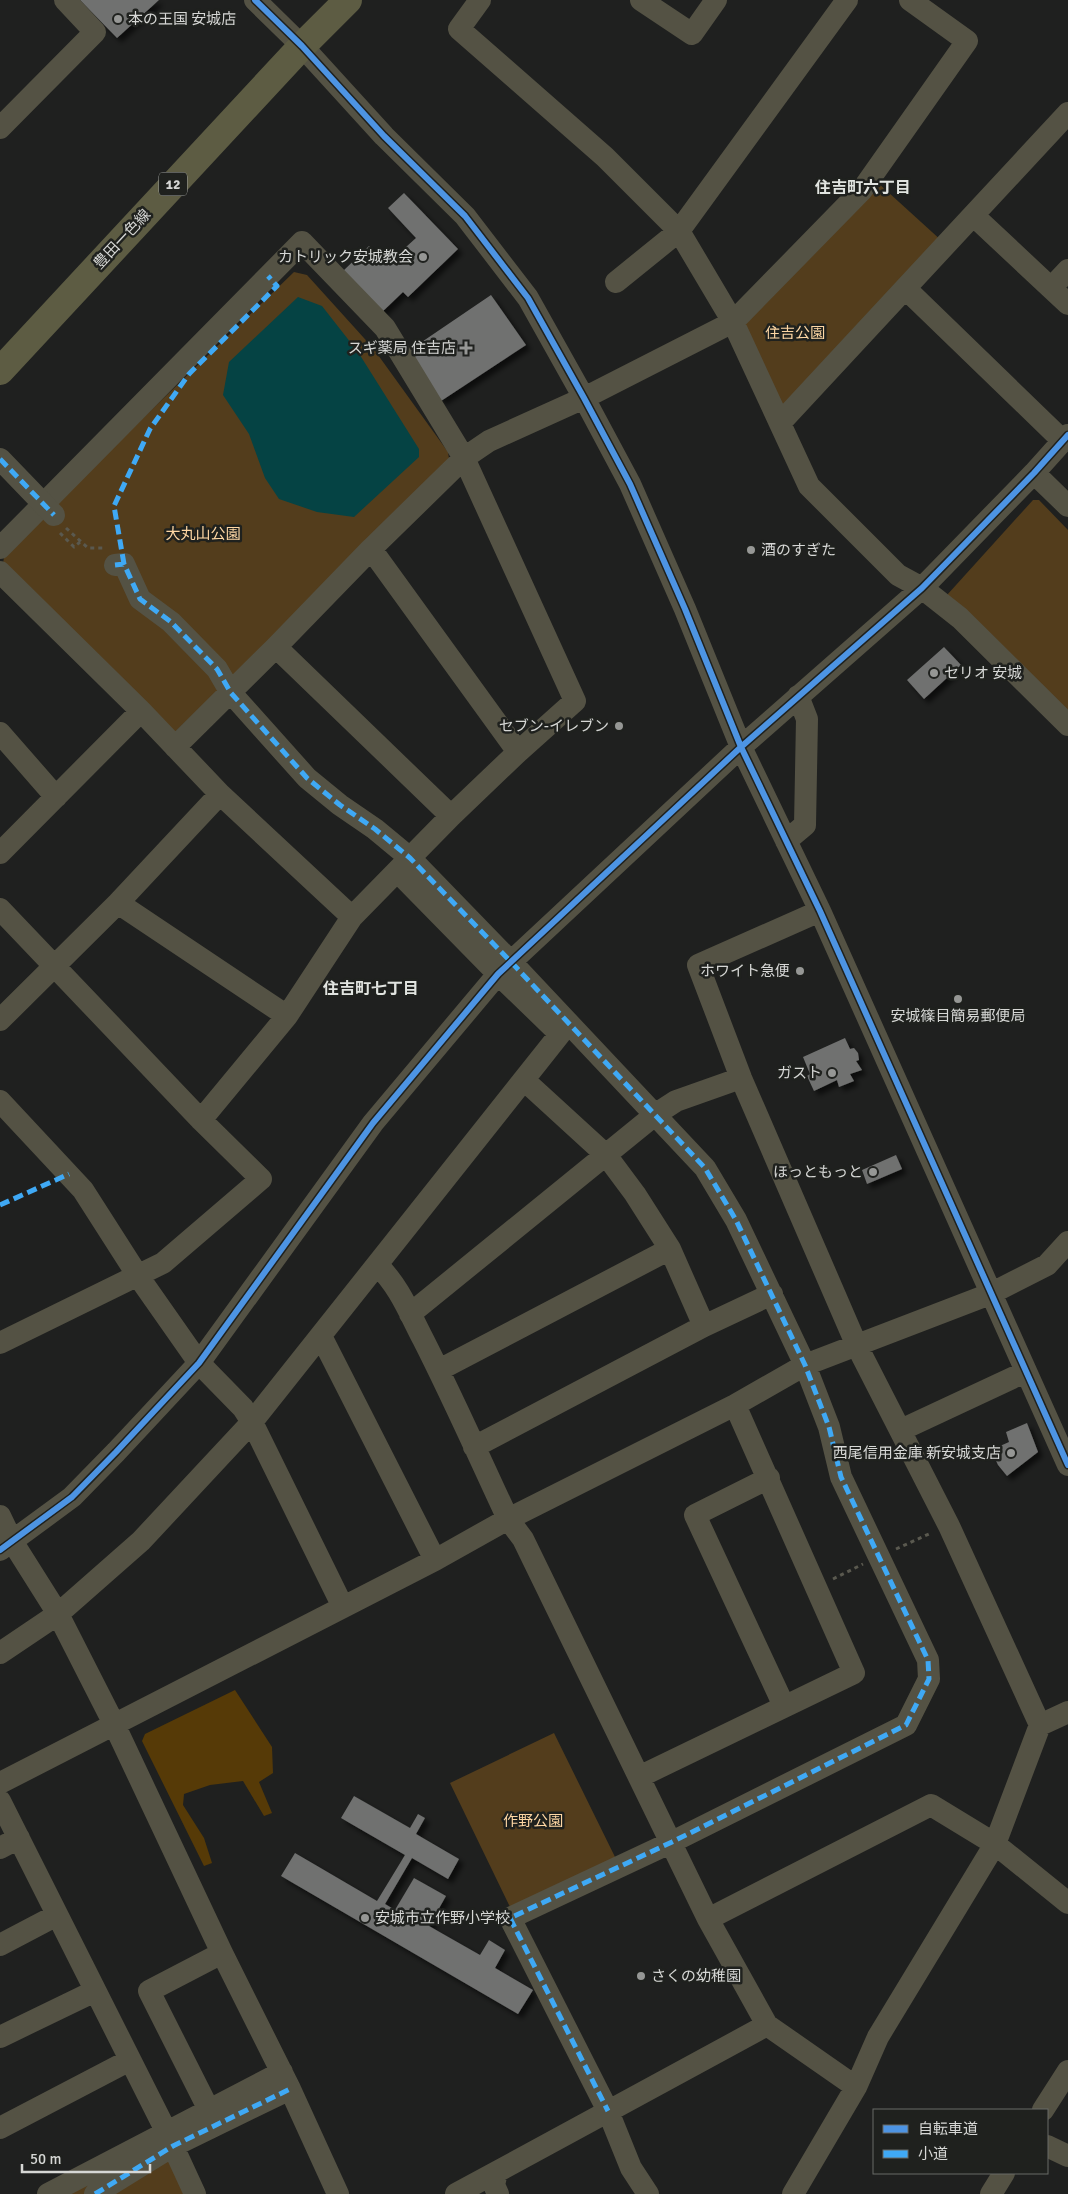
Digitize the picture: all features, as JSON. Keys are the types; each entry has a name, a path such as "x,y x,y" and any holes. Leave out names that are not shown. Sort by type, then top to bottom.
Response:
{"main road":[{"name":"豊田一色線","path":"0,370 302,46 348,0"}],"street":[{"path":"0,128 95,32 65,0"},
{"path":"255,0 302,46 384,136 465,216 528,298 584,398 630,484 685,609 741,747 820,911 1068,1466"},
{"path":"480,0 459,28 606,158 679,231 733,322 781,422 809,486 898,575 922,588 960,618 1068,726"},
{"path":"641,0 692,34 716,0"},
{"path":"616,282 679,231 847,0"},
{"path":"175,747 464,458 489,441 584,398 733,322 862,190 967,41 910,0"},
{"path":"781,422 1068,113"},
{"path":"974,216 1068,304"},
{"path":"0,548 302,242 385,328 464,458 575,701 451,816 352,917 287,1016 201,1120"},
{"path":"1051,288 1068,270"},
{"path":"6,1546 72,1497 199,1363 373,1123 505,969 741,747 922,588 1034,473 1065,438 906,289"},
{"path":"0,459 56,523"},
{"path":"1034,473 1068,506"},
{"path":"371,549 518,752"},
{"path":"115,565 124,564 140,598 171,622 217,669 231,693 308,778 340,805 375,829 404,865 505,969 656,1114 705,1168 736,1220 805,1365 829,1426 840,1477 928,1660 929,1678 906,1725 672,1842 510,1918 608,2111 631,2168 648,2194"},
{"path":"0,572 141,711 220,794 352,917"},
{"path":"276,647 451,816"},
{"path":"786,841 805,825 807,719 798,696"},
{"path":"0,853 141,711"},
{"path":"0,732 56,797"},
{"path":"0,1020 118,903 220,794"},
{"path":"118,903 287,1016"},
{"path":"0,909 36,944 53,966 201,1120 261,1179 162,1263 0,1343"},
{"path":"820,911 698,965 741,1078 857,1346 949,1526 1040,1725"},
{"path":"0,1653 58,1614 141,1541 252,1422 560,1034 505,969"},
{"path":"410,1314 656,1114 676,1101 741,1078"},
{"path":"524,1080 606,1155 635,1194 670,1249 704,1326"},
{"path":"0,1101 83,1190 138,1276 199,1363 243,1408 252,1422 343,1607"},
{"path":"0,1783 434,1560 508,1519 735,1405 805,1365 990,1294 1047,1265 1068,1242"},
{"path":"439,1370 670,1249"},
{"path":"377,1265 387,1274 439,1370 508,1519 522,1539 672,1842 708,1919 767,2025 856,2088"},
{"path":"474,1447 704,1326 772,1294"},
{"path":"321,1336 434,1560"},
{"path":"901,1430 1025,1372"},
{"path":"639,1777 854,1673 735,1405"},
{"path":"769,1478 695,1515 784,1706"},
{"path":"0,1516 6,1546 58,1614 114,1724 222,1953 286,2081 338,2194"},
{"path":"793,2194 856,2088 878,2037 995,1844 1040,1725 1068,1712"},
{"path":"0,1801 9,1843 57,1915 195,2194"},
{"path":"708,1919 931,1805 995,1844 1068,1903"},
{"path":"0,1945 57,1915"},
{"path":"208,2110 149,1991 222,1953"},
{"path":"0,2037 95,1991"},
{"path":"456,2194 497,2183 608,2111 767,2025"},
{"path":"0,2128 130,2060"},
{"path":"1044,2109 1068,2071"},
{"path":"95,2194 208,2110 286,2081"},
{"path":"48,2194 169,2139 286,2081"},
{"path":"1048,2146 1068,2156"},
{"path":"991,2194 1003,2174"}],"path":[{"path":"56,523 88,548 114,548 115,565"},
{"path":"56,523 74,547 80,542"}],"green space":[{"name":"住吉公園","path":"877,182 943,242 782,413 739,322"},
{"name":"大丸山公園","path":"294,272 307,275 373,348 448,452 450,465 174,733 3,564 4,557 46,512"},
{"path":"1033,500 1039,500 1068,530 1068,716 947,595"},
{"name":"作野公園","path":"554,1733 616,1859 511,1909 450,1783"},
{"path":"163,2148 187,2194 66,2194"}],"shaded area":[{"path":"235,1690 272,1747 273,1773 259,1782 272,1813 264,1816 243,1781 210,1785 184,1794 183,1805 204,1838 212,1863 204,1866 142,1741 145,1734"}],"water":[{"path":"298,297 322,306 358,352 419,449 419,457 354,517 317,512 279,499 265,478 249,434 223,395 229,362"}],"building":[{"name":"本の王国 安城店","path":"80,0 159,0 117,38"},
{"name":"カトリック安城教会","path":"404,193 458,249 408,297 403,292 381,313 342,272 369,246 387,264 416,238 388,208"},
{"name":"スギ薬局 住吉店","path":"491,295 526,345 441,401 407,352"},
{"name":"セリオ 安城","path":"944,647 961,665 924,699 907,680"},
{"path":"845,1038 850,1049 854,1048 858,1053 859,1060 856,1061 862,1070 850,1074 854,1081 839,1087 837,1080 814,1091 807,1076 810,1074 803,1057"},
{"path":"896,1155 902,1169 867,1184 862,1170"},
{"path":"1027,1423 1038,1452 1007,1476 998,1465 991,1450 1009,1442 1006,1432"},
{"path":"354,1796 410,1828 418,1814 425,1818 416,1834 459,1859 448,1879 412,1858 385,1904 395,1910 414,1878 446,1896 429,1926 480,1955 489,1940 505,1950 495,1968 533,1990 518,2014 281,1876 295,1853 377,1901 405,1855 341,1818"}],"marked path":[{"path":"124,564 114,506 150,429 189,374 277,286 268,276"},
{"path":"0,459 54,515"},
{"path":"115,565 124,564 140,599 171,622 217,669 231,693 307,778 410,858 512,963 705,1168 736,1220 805,1365 829,1427 841,1477 928,1660 929,1679 906,1725 672,1842 510,1918 608,2111"},
{"path":"0,1205 69,1174"},
{"path":"95,2194 173,2146 290,2089"}],"cycle path":[{"path":"255,0 302,46 384,136 465,216 528,298 584,398 630,484 685,609 741,747 820,911 1068,1465"},
{"path":"0,1550 72,1497 199,1363 373,1123 498,974 741,747 922,588 1034,473 1068,435"}],"place":[{"name":"本の王国 安城店","path":"118,19"},
{"name":"カトリック安城教会","path":"423,257"},
{"name":"スギ薬局 住吉店","path":"466,348"},
{"name":"酒のすぎた","path":"751,550"},
{"name":"セリオ 安城","path":"934,673"},
{"name":"セブン-イレブン","path":"619,726"},
{"name":"ホワイト急便","path":"800,971"},
{"name":"安城篠目簡易郵便局","path":"958,999"},
{"name":"ガスト","path":"832,1073"},
{"name":"ほっともっと","path":"873,1172"},
{"name":"西尾信用金庫 新安城支店","path":"1011,1453"},
{"name":"安城市立作野小学校","path":"365,1918"},
{"name":"さくの幼稚園","path":"641,1976"}],"district":[{"name":"住吉町六丁目","path":"863,188"},
{"name":"住吉町七丁目","path":"371,989"}]}
